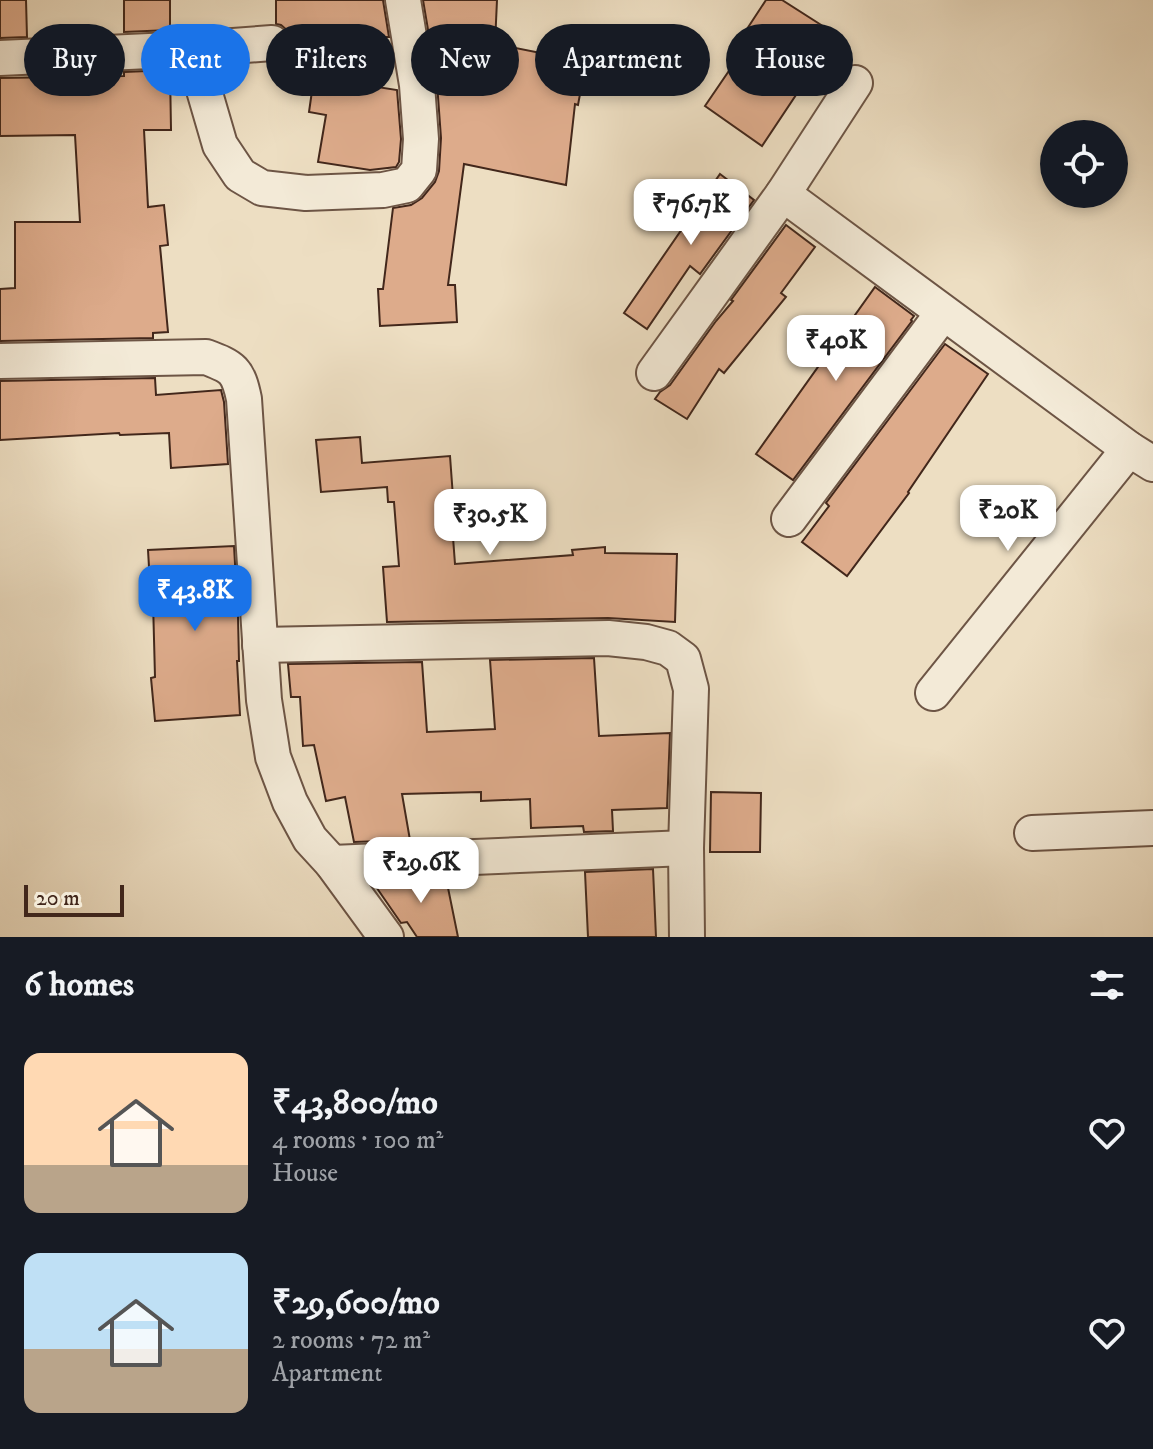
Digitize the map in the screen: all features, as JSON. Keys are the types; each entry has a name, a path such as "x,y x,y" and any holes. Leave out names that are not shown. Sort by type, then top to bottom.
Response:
{"street":[{"path":"206,96 220,145 240,175 262,188 306,193 383,190 407,185 419,170 421,139 417,85 403,0"},
{"path":"0,58 141,51"},
{"path":"654,373 783,194 855,83"},
{"path":"783,194 1141,457 933,693"},
{"path":"789,519 943,313"},
{"path":"0,361 206,357 227,365 240,379 244,399 264,700 273,757 290,802 310,839 332,863 386,937"},
{"path":"260,645 608,638 668,648 683,659 691,689 686,848 687,937"},
{"path":"1032,833 1153,828"},
{"path":"332,863 686,848"}],"building":[{"path":"0,0 26,0 24,37 0,38"},
{"path":"124,0 170,0 170,24 141,24 141,31 125,32"},
{"path":"276,0 383,0 387,24 276,24"},
{"path":"423,0 497,0 496,24 427,24"},
{"path":"766,0 782,0 820,24 750,24"},
{"path":"519,49 535,52 535,96 580,96 578,105 575,104 566,185 464,164 448,285 455,285 457,322 380,326 378,289 383,289 393,208 411,205 422,198 435,182 439,171 441,138 438,96 519,96"},
{"path":"141,71 141,96 170,96 171,130 144,130 148,207 164,205 168,245 160,246 168,332 153,333 153,338 0,341 0,289 15,288 15,222 80,222 75,135 0,136 0,78 24,78 24,96 125,96 125,72"},
{"path":"726,75 726,96 795,96 762,146 705,106"},
{"path":"397,90 401,139 399,162 396,167 370,170 318,162 326,115 309,112 311,96 395,96"},
{"path":"720,174 754,200 700,274 690,266 647,329 624,313"},
{"path":"786,225 815,247 781,293 786,297 724,373 719,369 687,419 655,399 670,385"},
{"path":"875,287 914,316 912,321 793,480 756,454"},
{"path":"945,344 988,374 909,493 847,576 802,542 829,506 826,503"},
{"path":"155,378 156,395 221,390 228,464 171,468 169,433 0,440 0,381"},
{"path":"360,437 362,463 450,456 455,564 573,555 572,550 605,547 605,553 677,554 675,622 608,618 387,622 383,567 399,566 394,502 388,502 387,487 321,492 316,440"},
{"path":"234,546 240,715 155,721 151,678 155,677 153,601 148,550"},
{"path":"594,658 599,736 670,733 667,808 612,810 613,831 584,832 583,826 531,828 530,799 481,801 481,792 402,794 410,840 354,842 345,797 326,801 314,745 303,746 300,697 291,697 288,664 422,662 427,732 495,729 490,660"},
{"path":"711,792 761,793 760,852 710,852"},
{"path":"653,869 656,937 588,937 585,872"},
{"path":"446,878 458,937 417,937 407,922 401,923 372,881"}]}
